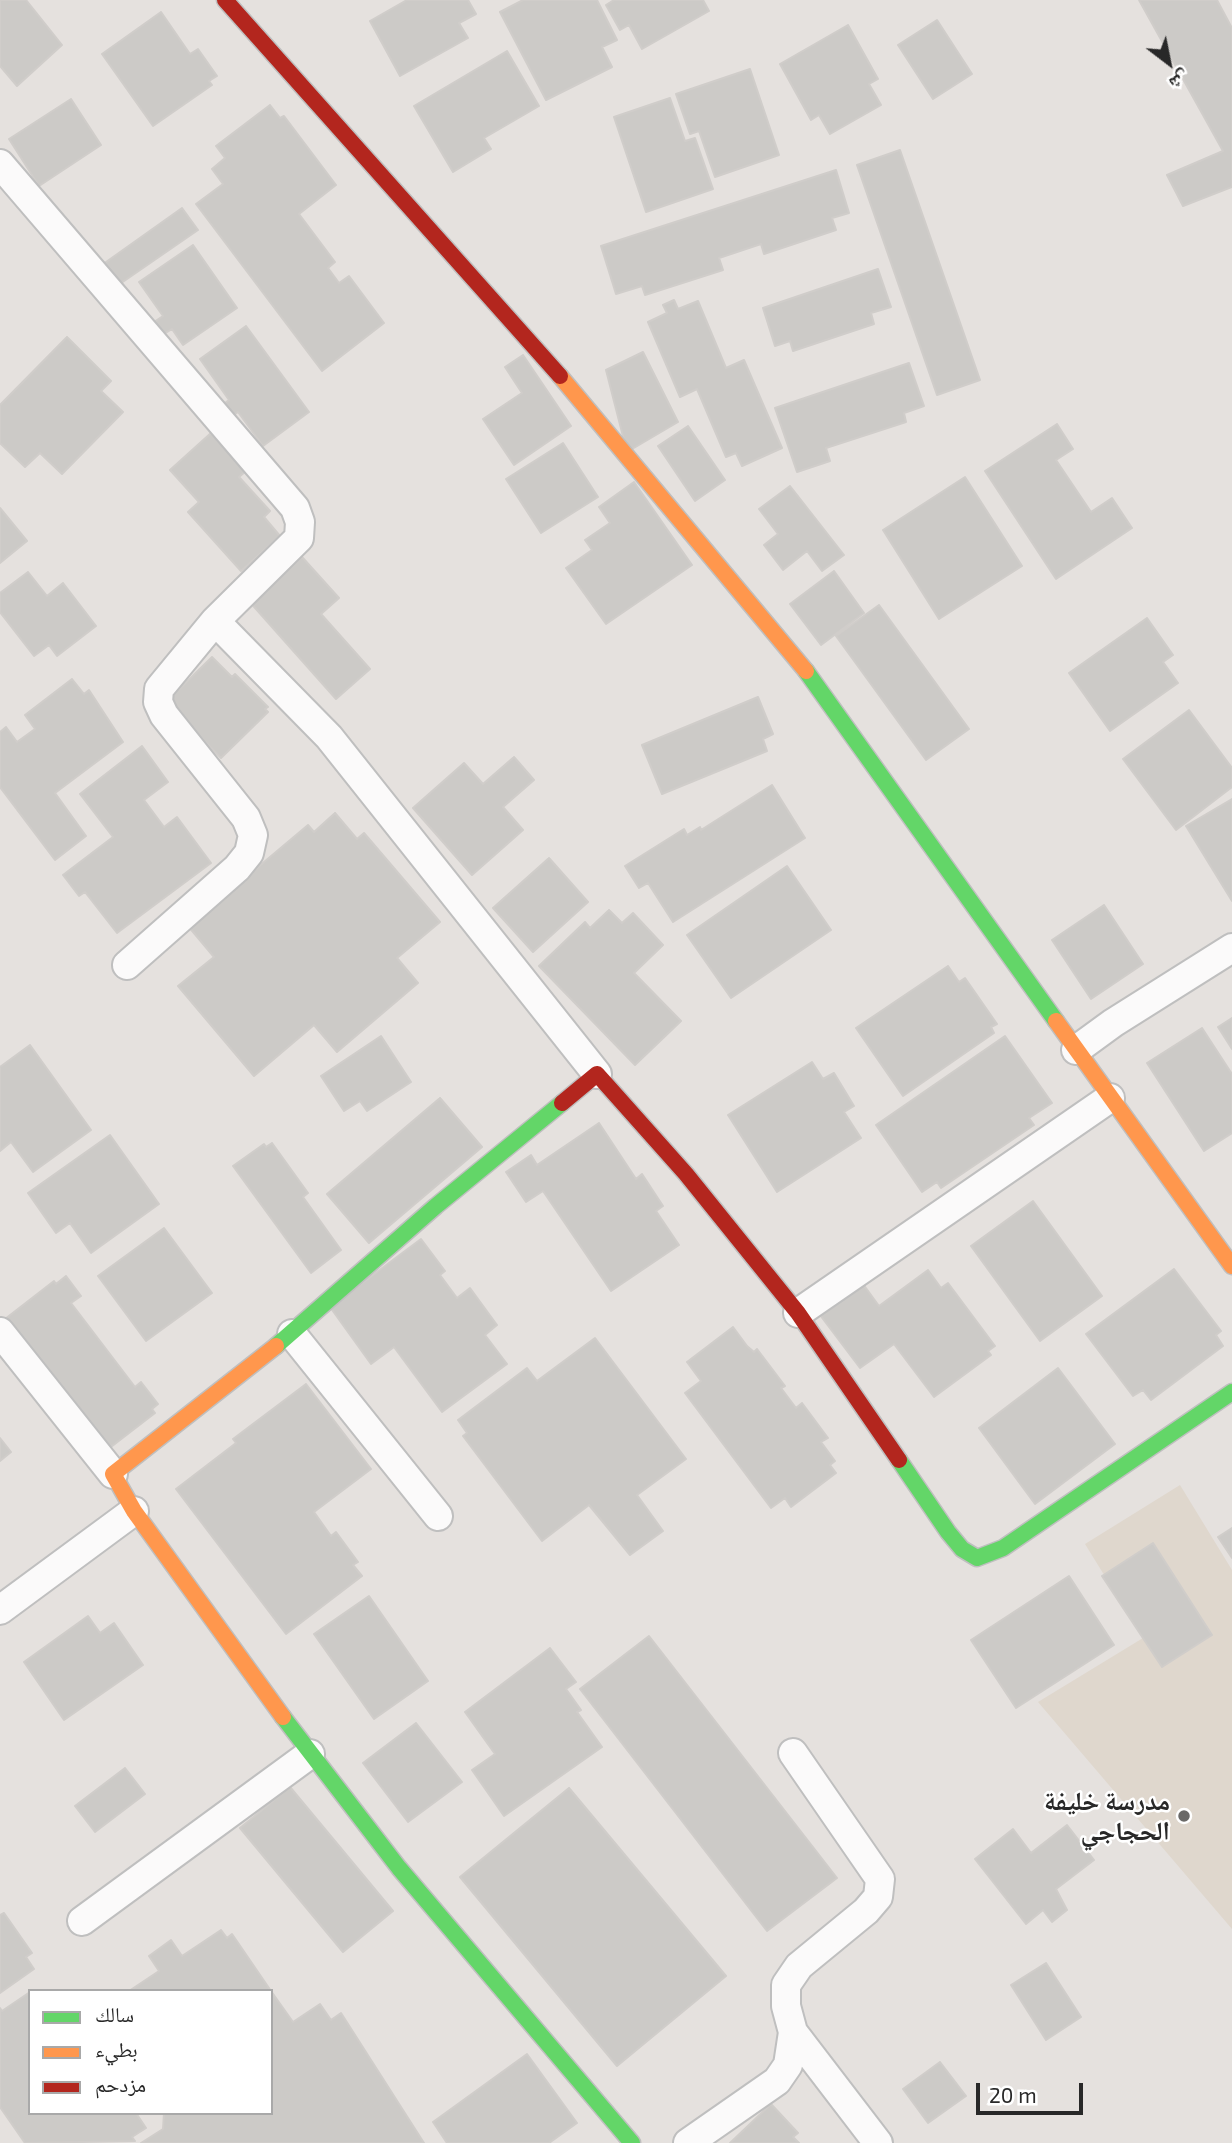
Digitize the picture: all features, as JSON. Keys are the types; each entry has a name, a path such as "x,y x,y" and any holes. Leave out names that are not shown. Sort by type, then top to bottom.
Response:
{"street":[{"path":"225,0 509,315 765,619 1232,1266"},
{"path":"0,164 295,508 300,522 299,538 215,621 159,689 158,702 164,715 246,818 253,835 249,853 237,868 127,965"},
{"path":"215,621 329,737 597,1074 686,1174 798,1313 962,1549 977,1558 1003,1548 1232,1392"},
{"path":"1076,1050 1113,1023 1232,948"},
{"path":"113,1474 292,1334 436,1206 597,1074"},
{"path":"798,1313 1110,1098"},
{"path":"0,1332 113,1474 134,1511 310,1754 399,1868 594,2103 632,2143"},
{"path":"292,1334 438,1516"},
{"path":"0,1610 134,1511"},
{"path":"793,1753 880,1879 878,1897 866,1911 799,1966 786,1985 786,2006 793,2032 878,2143"},
{"path":"82,1921 310,1754"},
{"path":"688,2143 776,2081 788,2065 793,2032"}],"shaded area":[{"name":"مدرسة خليفة الحجاجي","path":"1180,1485 1232,1570 1232,1929 1038,1702 1143,1638 1085,1544"}],"building":[{"path":"0,0 26,0 62,45 17,86 0,66"},
{"path":"407,0 468,0 476,14 459,23 468,38 400,76 370,21"},
{"path":"523,0 597,0 617,40 602,47 612,67 546,100 500,12"},
{"path":"614,0 703,0 709,11 642,49 629,25 620,30 606,5"},
{"path":"1139,0 1217,0 1232,28 1232,187 1183,206 1167,175 1223,151"},
{"path":"161,12 190,54 198,49 217,76 209,81 212,85 153,126 102,54"},
{"path":"937,20 972,74 933,99 898,45"},
{"path":"848,25 878,79 869,84 881,105 830,134 819,115 811,120 780,64"},
{"path":"507,51 539,106 484,138 491,149 453,172 414,106"},
{"path":"750,69 779,155 715,177 699,131 690,134 676,94"},
{"path":"670,98 685,141 695,138 713,189 646,212 614,117"},
{"path":"71,99 101,145 39,186 9,139"},
{"path":"270,105 280,118 284,116 336,185 299,214 335,262 328,268 339,283 349,276 384,323 322,371 196,204 223,184 212,169 225,158 216,146"},
{"path":"900,150 980,380 937,395 857,165"},
{"path":"836,170 849,213 832,218 836,230 764,254 761,244 719,258 723,270 645,295 642,286 616,294 601,246"},
{"path":"182,208 198,230 114,288 99,267"},
{"path":"193,245 237,308 183,345 172,329 156,339 148,326 163,316 139,282"},
{"path":"878,269 891,307 871,313 874,324 793,351 790,341 775,346 763,308"},
{"path":"674,300 678,309 698,301 726,368 744,360 782,448 742,466 736,453 726,457 697,389 680,397 648,322 667,313 663,305"},
{"path":"246,326 309,412 263,446 238,412 225,421 217,409 229,400 200,359"},
{"path":"67,337 111,381 101,391 123,412 62,474 40,453 25,467 0,443 0,405"},
{"path":"643,352 678,422 627,452 606,370"},
{"path":"523,355 571,426 514,465 483,419 522,393 505,367"},
{"path":"909,363 924,406 904,413 906,422 826,448 830,461 797,472 775,408"},
{"path":"1057,424 1073,449 1056,460 1091,512 1112,498 1132,528 1056,579 985,471"},
{"path":"688,426 725,480 695,501 658,446"},
{"path":"211,433 246,471 239,477 270,511 264,517 280,536 241,571 188,512 199,502 170,470"},
{"path":"563,443 598,497 541,533 506,479"},
{"path":"965,477 1022,566 939,619 883,530"},
{"path":"634,482 692,565 606,624 566,568 592,550 585,540 610,523 599,507"},
{"path":"790,486 844,555 822,571 807,551 783,570 764,545 778,534 759,509"},
{"path":"0,508 27,541 0,563"},
{"path":"302,557 339,598 321,614 370,669 336,699 248,600 282,570 285,573"},
{"path":"834,571 864,613 821,645 790,604"},
{"path":"28,572 47,596 63,583 96,626 57,656 49,645 34,656 0,612 0,593"},
{"path":"879,605 969,729 926,760 836,636"},
{"path":"1147,618 1173,655 1163,662 1178,683 1110,731 1069,673"},
{"path":"212,657 232,677 235,674 268,707 265,709 268,712 221,758 166,702"},
{"path":"72,679 84,694 89,690 123,742 55,793 86,836 55,860 0,787 0,732 6,727 17,742 35,729 25,715"},
{"path":"758,697 773,734 763,739 767,751 662,794 642,745"},
{"path":"1189,710 1232,768 1232,787 1176,830 1123,759"},
{"path":"142,746 168,782 144,800 164,827 177,817 211,863 117,933 85,892 79,896 63,875 113,837 80,794"},
{"path":"514,757 534,780 503,807 523,830 472,875 413,808 464,763 483,784"},
{"path":"772,785 805,838 673,922 648,883 639,888 625,866 684,829 687,835 700,827 701,830"},
{"path":"1232,799 1232,901 1186,826"},
{"path":"335,813 357,839 364,833 440,922 397,958 418,983 337,1052 314,1025 254,1076 178,986 214,957 188,926 308,825 314,832"},
{"path":"549,858 588,902 533,952 493,908"},
{"path":"787,866 831,930 731,998 687,935"},
{"path":"1104,905 1143,964 1091,999 1052,940"},
{"path":"609,910 622,923 633,913 663,945 634,973 681,1021 635,1065 539,966 585,922 590,928"},
{"path":"948,966 959,982 965,978 997,1024 991,1027 994,1033 903,1096 856,1028"},
{"path":"1232,1018 1232,1049 1218,1027"},
{"path":"1202,1028 1232,1074 1232,1133 1204,1151 1147,1063"},
{"path":"381,1036 411,1082 367,1111 360,1101 344,1111 321,1076"},
{"path":"1005,1036 1052,1103 1029,1118 1034,1125 941,1188 937,1182 922,1192 876,1125"},
{"path":"30,1045 91,1130 33,1172 11,1142 0,1151 0,1067"},
{"path":"812,1062 823,1079 834,1073 854,1106 844,1112 861,1138 777,1192 728,1115"},
{"path":"440,1098 482,1147 369,1243 327,1194"},
{"path":"599,1123 636,1179 642,1174 663,1206 656,1211 679,1245 611,1291 543,1191 526,1202 506,1172 531,1155 537,1165"},
{"path":"110,1135 159,1204 91,1253 70,1223 56,1233 28,1193"},
{"path":"272,1143 308,1193 303,1197 341,1250 311,1273 233,1166 264,1144 266,1147"},
{"path":"1033,1201 1102,1296 1040,1341 971,1246"},
{"path":"164,1228 212,1293 146,1341 98,1276"},
{"path":"421,1239 445,1271 440,1275 457,1298 470,1288 497,1325 485,1335 507,1364 442,1412 394,1347 371,1364 330,1307"},
{"path":"1174,1269 1221,1331 1216,1335 1223,1346 1151,1400 1143,1390 1133,1396 1086,1334"},
{"path":"928,1270 941,1288 948,1283 995,1346 988,1351 991,1355 934,1397 894,1344 860,1368 820,1315 863,1284 879,1306"},
{"path":"66,1276 81,1296 71,1303 135,1387 141,1382 158,1404 152,1409 155,1413 107,1450 5,1319 54,1281 56,1284"},
{"path":"733,1327 747,1346 754,1352 757,1349 785,1386 781,1388 796,1408 802,1403 828,1438 821,1442 835,1461 830,1465 836,1473 791,1507 785,1498 771,1508 685,1393 701,1381 687,1362"},
{"path":"595,1338 686,1459 637,1495 663,1531 630,1555 589,1505 542,1541 463,1436 467,1433 458,1420 527,1368 537,1381"},
{"path":"1058,1368 1115,1444 1035,1504 979,1428"},
{"path":"306,1384 371,1469 314,1512 331,1536 336,1532 358,1562 353,1565 362,1576 286,1634 176,1489 236,1443 233,1439"},
{"path":"0,1438 11,1452 0,1461"},
{"path":"1232,1528 1232,1558 1218,1537"},
{"path":"1153,1543 1212,1635 1162,1667 1102,1576"},
{"path":"1069,1576 1114,1645 1016,1708 971,1640"},
{"path":"369,1596 428,1681 374,1719 314,1634"},
{"path":"88,1616 100,1633 114,1623 143,1665 64,1720 24,1662"},
{"path":"649,1636 837,1878 767,1931 580,1689"},
{"path":"550,1648 576,1682 566,1689 581,1710 577,1712 602,1747 504,1816 472,1770 495,1754 465,1712"},
{"path":"416,1723 462,1782 408,1822 363,1763"},
{"path":"125,1768 145,1794 95,1832 75,1806"},
{"path":"290,1787 393,1911 343,1952 240,1828"},
{"path":"569,1788 726,1976 617,2066 460,1877"},
{"path":"1067,1825 1094,1860 1056,1889 1067,1910 1052,1922 1043,1910 1026,1924 975,1859 1013,1829 1031,1853"},
{"path":"4,1913 32,1953 26,1957 34,1969 0,1993 0,1915"},
{"path":"221,1930 227,1938 232,1934 270,1989 132,1989 159,1971 149,1956 171,1940 182,1956"},
{"path":"1046,1963 1081,2017 1046,2040 1011,1985"},
{"path":"28,1993 28,2115 137,2115 146,2128 132,2137 135,2141 25,2143 0,2107 0,2008 2,2011"},
{"path":"273,1994 293,2022 320,2004 331,2020 341,2013 424,2143 141,2143 163,2129 164,2115 273,2115"},
{"path":"527,2054 577,2123 549,2143 447,2143 433,2122"},
{"path":"940,2062 966,2096 928,2123 903,2089"},
{"path":"771,2104 798,2133 793,2137 799,2143 730,2143"}],"traffic: fast":[{"path":"806,671 1056,1021"},
{"path":"276,1346 436,1206 562,1103"},
{"path":"899,1460 948,1532 962,1549 977,1558 1003,1548 1232,1392"},
{"path":"283,1717 399,1868 632,2143"}],"traffic: slow":[{"path":"560,376 806,671"},
{"path":"1056,1021 1232,1266"},
{"path":"276,1346 113,1474 134,1511 283,1717"}],"traffic: jam":[{"path":"225,0 560,376"},
{"path":"562,1103 597,1074 686,1174 798,1313 899,1460"}],"place":[{"name":"مدرسة خليفة الحجاجي","path":"1184,1816"}]}
